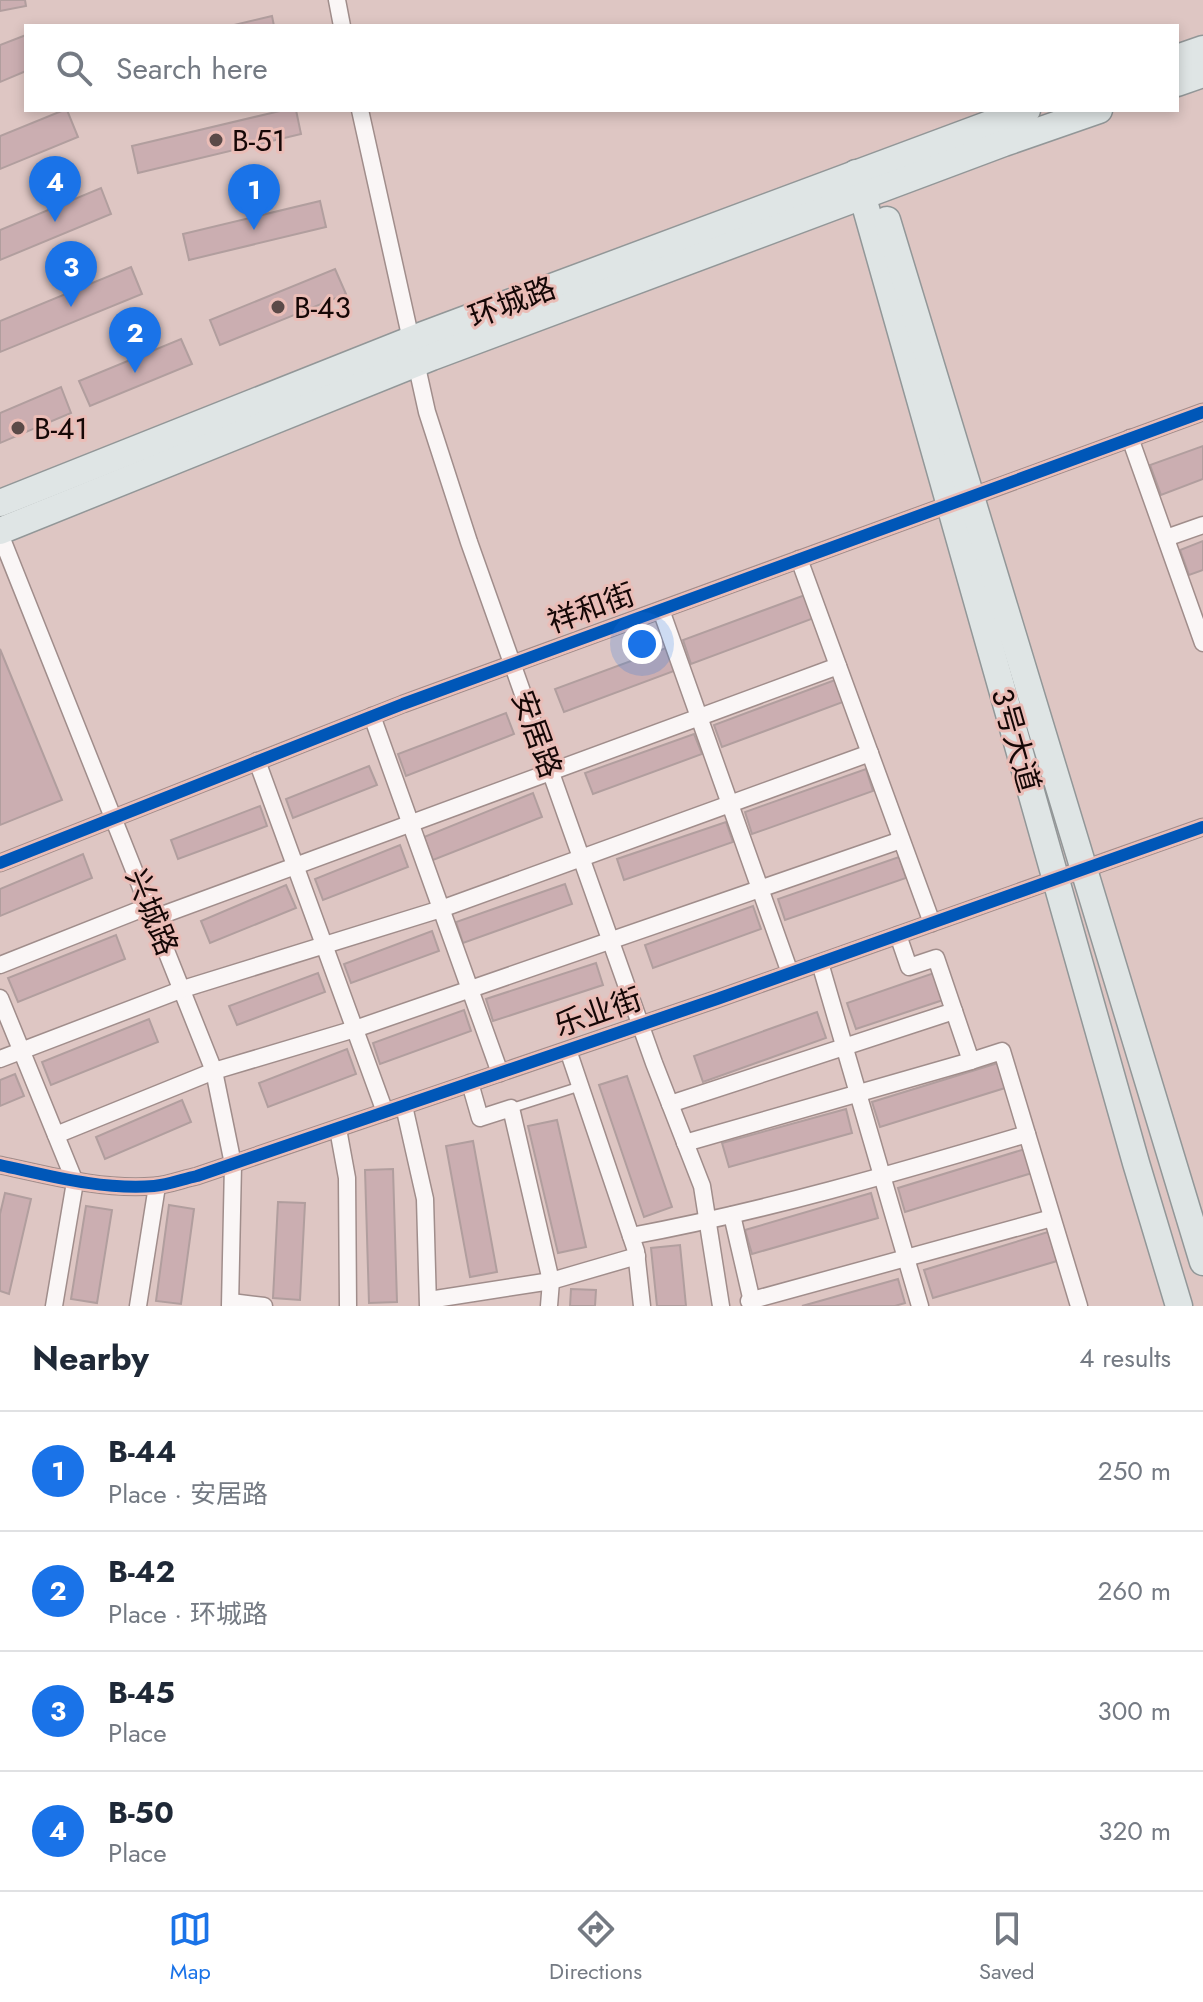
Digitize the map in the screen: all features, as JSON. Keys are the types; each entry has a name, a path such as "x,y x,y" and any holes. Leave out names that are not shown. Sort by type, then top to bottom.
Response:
{"main road":[{"path":"1179,57 1203,49"},
{"path":"1179,82 1203,74"},
{"path":"867,182 1023,112"},
{"path":"0,503 867,182 1093,112"},
{"name":"3号大道","path":"867,182 960,500 1055,879 1179,1306"},
{"path":"0,532 413,352"},
{"name":"3号大道","path":"960,500 1084,868 1203,1262"}],"street":[{"path":"337,0 342,24"},
{"name":"安居路","path":"360,112 427,412 469,542 550,771 702,1186 721,1306"},
{"name":"祥和街","path":"0,863 372,716 1203,412"},
{"path":"1130,438 1166,538 1198,613 1203,643"},
{"path":"1166,538 1203,525"},
{"name":"兴城路","path":"0,532 214,1071 233,1164 230,1304"},
{"path":"799,559 932,923"},
{"path":"661,610 790,973"},
{"path":"0,965 295,865 838,666"},
{"path":"372,716 500,1073"},
{"path":"0,1059 183,989 441,909 870,753"},
{"path":"257,761 385,1112"},
{"name":"乐业街","path":"0,1165 75,1182 157,1186 338,1129 1203,827"},
{"path":"56,1135 214,1071 355,1029 901,840"},
{"path":"898,935 909,967 936,958 971,1061"},
{"path":"820,963 920,1306"},
{"path":"0,998 75,1182 54,1306"},
{"path":"670,1104 954,1011"},
{"path":"568,1050 637,1256 642,1306"},
{"path":"685,1143 1002,1051 1052,1218 1074,1305"},
{"path":"470,1083 480,1118 511,1108 551,1281 549,1306"},
{"path":"404,1106 425,1199 428,1303 551,1281 637,1256"},
{"path":"338,1129 347,1178 348,1306"},
{"path":"631,1236 708,1222 882,1177 1027,1134"},
{"path":"138,1306 157,1186"},
{"path":"732,1215 751,1302 1052,1218"},
{"path":"230,1304 264,1306"}],"lane":[{"path":"511,1108 581,1086"}],"building":[{"path":"0,0 25,0 26,6 0,11"},
{"path":"272,16 274,24 238,24"},
{"path":"24,36 24,72 0,82 0,45"},
{"path":"59,112 68,112 78,137 0,169 0,136"},
{"name":"B-51","path":"276,112 296,112 301,134 138,173 132,146"},
{"path":"101,188 111,214 0,260 0,230"},
{"path":"320,201 326,227 189,260 183,234"},
{"path":"131,267 142,294 0,352 0,321"},
{"name":"B-43","path":"335,269 346,294 220,345 210,320"},
{"path":"181,339 192,364 90,406 79,381"},
{"name":"B-41","path":"61,387 71,413 0,443 0,413"},
{"path":"1203,446 1203,479 1161,495 1150,465"},
{"path":"1203,541 1203,570 1189,575 1180,550"},
{"path":"805,595 814,618 691,664 683,640"},
{"path":"666,648 674,671 564,712 555,689"},
{"path":"0,649 62,800 0,825"},
{"path":"835,680 843,702 722,747 714,725"},
{"path":"506,713 514,734 406,776 398,754"},
{"path":"694,734 702,754 593,794 585,773"},
{"path":"369,766 377,785 293,818 286,799"},
{"path":"866,769 873,791 752,834 745,812"},
{"path":"533,793 542,817 433,860 424,837"},
{"path":"260,806 267,826 178,859 171,840"},
{"path":"726,822 733,842 624,880 617,859"},
{"path":"400,845 408,867 323,900 315,879"},
{"path":"83,854 92,878 0,916 0,889"},
{"path":"899,857 906,878 785,920 778,899"},
{"path":"565,884 572,904 463,943 456,922"},
{"path":"286,885 296,908 210,943 201,921"},
{"path":"753,906 761,929 653,968 645,945"},
{"path":"432,931 439,951 351,983 344,964"},
{"path":"116,935 125,959 18,1002 8,978"},
{"path":"596,963 603,985 493,1021 486,999"},
{"path":"318,973 325,992 237,1025 229,1006"},
{"path":"934,973 943,1000 856,1029 847,1003"},
{"path":"464,1010 471,1031 380,1064 373,1043"},
{"path":"817,1012 826,1038 703,1082 694,1056"},
{"path":"149,1019 158,1042 51,1085 42,1062"},
{"path":"347,1049 356,1074 268,1107 259,1083"},
{"path":"998,1063 1005,1088 880,1127 872,1102"},
{"path":"15,1074 24,1096 0,1106 0,1080"},
{"path":"627,1076 672,1207 644,1217 599,1085"},
{"path":"182,1100 191,1122 105,1159 96,1137"},
{"path":"846,1109 852,1133 729,1167 722,1143"},
{"path":"557,1120 586,1247 558,1253 528,1126"},
{"path":"473,1141 497,1272 470,1277 446,1146"},
{"path":"1025,1149 1032,1173 905,1212 898,1188"},
{"path":"393,1169 397,1302 369,1303 365,1170"},
{"path":"5,1193 31,1199 9,1294 0,1291 0,1214"},
{"path":"871,1193 878,1218 752,1254 745,1230"},
{"path":"278,1202 305,1203 300,1300 273,1298"},
{"path":"169,1205 194,1209 181,1304 156,1301"},
{"path":"86,1206 112,1210 97,1303 71,1299"},
{"path":"1048,1232 1057,1261 933,1298 924,1270"},
{"path":"680,1245 686,1306 657,1306 651,1248"},
{"path":"898,1279 905,1303 895,1306 802,1306"},
{"path":"571,1289 596,1290 595,1306 570,1306"}],"cycle path":[{"path":"0,863 403,704 1203,412"},
{"path":"0,1165 115,1186 159,1185 197,1176 717,999 1203,827"}],"place":[{"name":"B-51","path":"216,140"},
{"name":"B-50","path":"55,222"},
{"name":"B-44","path":"254,230"},
{"name":"B-45","path":"71,307"},
{"name":"B-43","path":"278,307"},
{"name":"B-42","path":"135,373"},
{"name":"B-41","path":"18,428"}]}
